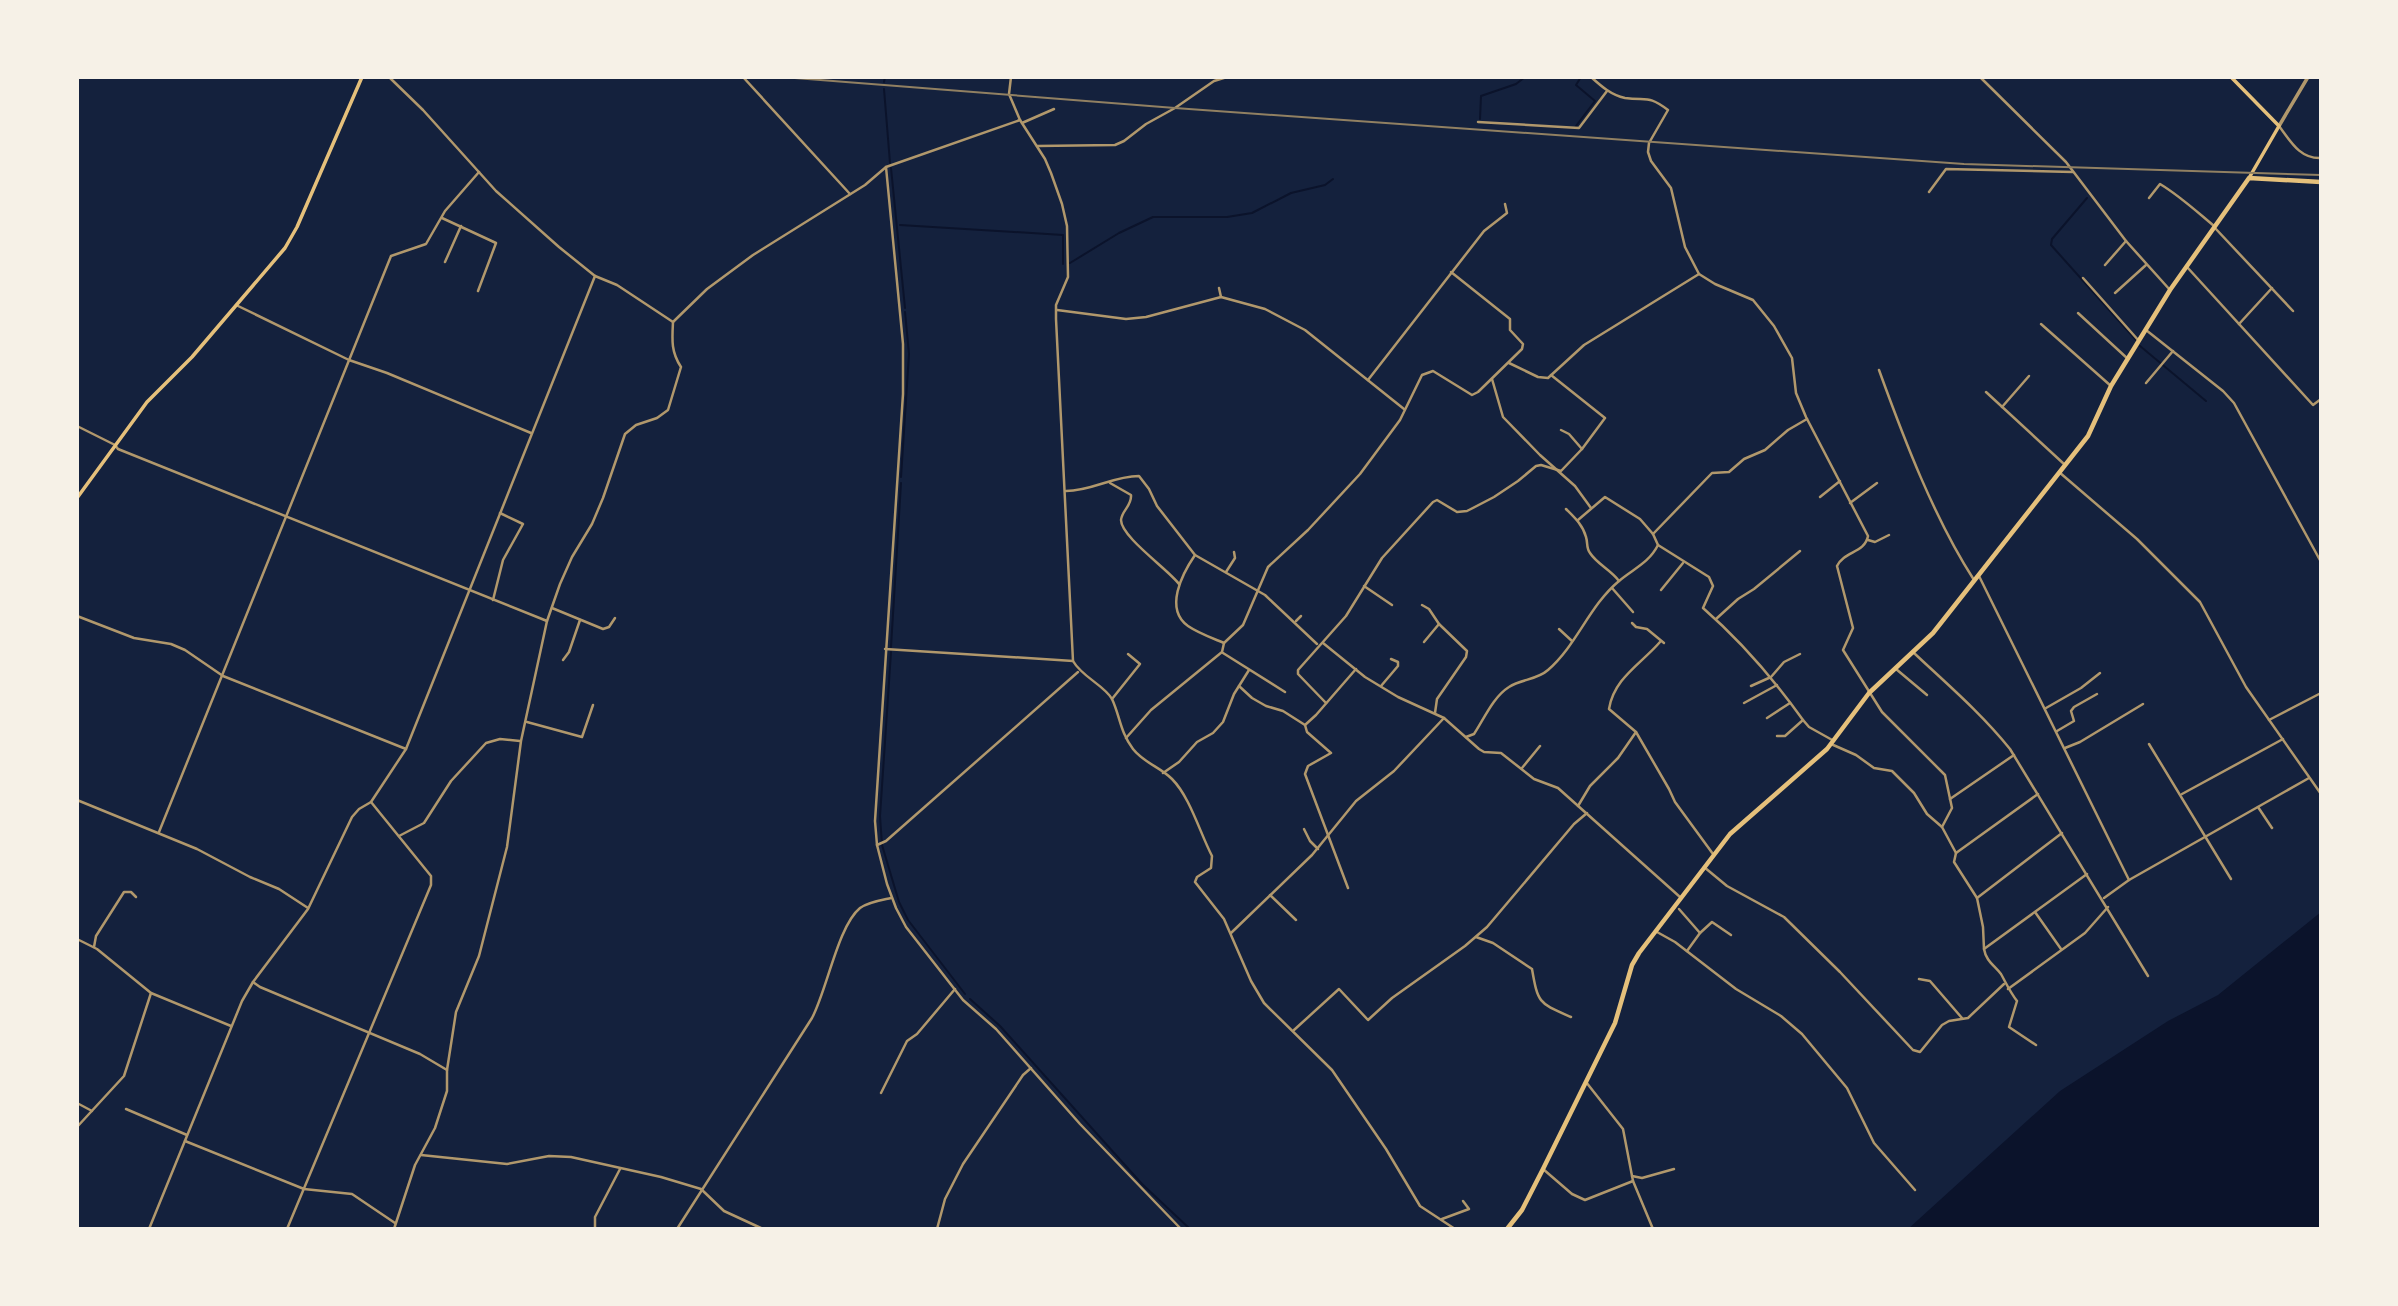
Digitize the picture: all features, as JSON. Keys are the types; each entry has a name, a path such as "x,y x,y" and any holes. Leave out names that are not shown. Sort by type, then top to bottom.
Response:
{"highway":[{"path":"1507,1229 1522,1210 1615,1023 1632,965 1654,931 1713,854 1730,834 1833,742 1869,693 1933,633 2096,422 2111,386 2170,290 2249,178 2321,182"}],"main road":[{"path":"77,498 147,402 192,357 291,239 362,77"},
{"path":"2231,77 2279,127 2249,178"}],"street":[{"path":"389,77 423,110 496,191 595,276 617,285 673,322"},
{"path":"743,77 850,194"},
{"path":"1011,77 1009,94 1057,188 1067,226 1068,277 1056,310 1073,661 1079,671 1111,699 1133,749 1145,761 1171,778 1180,790 1212,856 1211,868 1197,877 1195,882 1216,908 1231,933 1259,995 1325,1061 1343,1084 1420,1206 1455,1229"},
{"path":"1037,146 1115,145 1214,81 1227,77"},
{"path":"1591,77 1606,91 1623,97 1653,99 1668,110 1649,143 1648,152 1651,161 1671,188 1685,247 1699,274 1753,300 1764,311 1792,358 1796,393 1850,503 1865,526 1868,540 1864,546 1842,558 1838,566 1853,628 1843,650 1882,712 1945,775 1952,808 1942,827"},
{"path":"1980,77 2051,145 2126,241 2170,290"},
{"path":"2308,77 2279,127 2303,155 2321,158"},
{"path":"1478,122 1579,128 1606,91"},
{"path":"394,1229 415,1165 435,1128 444,1099 456,1012 479,956 507,847 521,741 547,621 572,557 594,520 625,434 636,425 657,418 668,410 681,368 674,357 672,346 673,322 707,289 886,167 1054,108"},
{"path":"886,167 903,369 875,821 891,898 906,926 963,1000 996,1029 1080,1124 1181,1229"},
{"path":"1930,192 1946,169 2073,172"},
{"path":"159,832 288,518 391,256 426,244 441,218 479,172"},
{"path":"2149,198 2160,184 2182,197 2293,311"},
{"path":"1368,380 1484,231 1507,213 1505,204"},
{"path":"441,218 497,244 478,290"},
{"path":"446,262 461,226"},
{"path":"2105,265 2126,241"},
{"path":"2115,293 2146,265"},
{"path":"2187,267 2313,405 2321,398"},
{"path":"1126,737 1151,710 1218,657 1223,643 1243,625 1268,567 1308,530 1353,482 1400,420 1422,375 1433,371 1472,395 1521,349 1523,344 1510,330 1510,318 1451,272"},
{"path":"1509,363 1545,379 1584,345 1699,274"},
{"path":"149,1229 231,1027 253,982 309,909 352,817 371,802 406,749 595,276"},
{"path":"2083,278 2139,341"},
{"path":"1219,288 1222,297"},
{"path":"2239,324 2272,288"},
{"path":"1056,310 1126,319 1146,317 1222,297 1265,309 1305,330 1404,409"},
{"path":"236,305 349,360 531,433"},
{"path":"2078,313 2128,359"},
{"path":"2041,324 2111,386"},
{"path":"2146,330 2234,403 2321,562"},
{"path":"2147,383 2173,351"},
{"path":"1879,370 1913,456 1959,558 1973,580"},
{"path":"1551,375 1605,418 1583,449 1561,471"},
{"path":"2002,407 2029,376"},
{"path":"1492,379 1503,417 1540,455 1561,471 1591,508"},
{"path":"1986,392 2065,465"},
{"path":"1653,534 1712,473 1729,472 1807,419"},
{"path":"77,426 118,449 547,621"},
{"path":"1561,430 1583,449"},
{"path":"1326,703 1297,672 1341,622 1382,558 1437,500 1457,512 1467,511 1518,481 1536,466 1561,471"},
{"path":"2059,472 2137,539 2200,602 2246,687 2321,794"},
{"path":"1066,491 1085,490 1122,476 1139,476 1157,506 1195,555 1265,594 1320,644 1381,686 1435,713 1484,752 1501,753 1534,779 1558,788 1680,897"},
{"path":"1820,497 1840,481"},
{"path":"1109,482 1131,495 1122,524 1146,554 1172,573 1180,584"},
{"path":"1850,503 1877,483"},
{"path":"1578,520 1605,498 1640,519 1653,534 1658,545 1709,577 1713,582 1712,592 1703,608 1742,644 1772,677 1809,727 1874,768 1892,771 1913,793 1927,814 1942,827 1956,853 1954,862 1977,898 1987,960 1999,972 2004,985 2017,1001 2008,1027 2036,1045"},
{"path":"1566,509 1578,520 1586,533 1587,547 1591,555 1614,573 1619,581"},
{"path":"493,600 503,560 523,524 500,513"},
{"path":"1868,540 1875,542 1889,535"},
{"path":"1466,737 1474,734 1501,693 1511,685 1535,678 1548,670 1612,588 1648,560 1658,545"},
{"path":"1716,620 1738,599 1800,551"},
{"path":"1226,572 1236,558 1234,552"},
{"path":"1195,555 1180,584 1175,606 1185,625 1223,643"},
{"path":"1661,590 1684,562"},
{"path":"1978,574 2129,880"},
{"path":"1364,586 1392,606"},
{"path":"1612,588 1633,612"},
{"path":"1422,605 1466,647 1467,654 1437,699 1435,713"},
{"path":"552,608 603,629 609,627 615,618"},
{"path":"77,616 134,638 185,650 223,676 406,749"},
{"path":"1296,621 1301,616"},
{"path":"563,660 569,652 580,620"},
{"path":"1632,623 1636,627 1647,629 1662,643 1627,674 1617,688 1609,709 1636,732 1675,802 1713,854"},
{"path":"1424,642 1439,624"},
{"path":"1559,629 1572,641"},
{"path":"886,649 1073,661"},
{"path":"1222,652 1285,692"},
{"path":"1751,685 1772,677 1784,662 1800,653"},
{"path":"1914,653 1992,727 2014,755 2148,976"},
{"path":"1111,699 1140,664 1128,654"},
{"path":"1218,657 1222,662"},
{"path":"1381,686 1398,666 1398,662 1391,659"},
{"path":"1305,725 1356,669"},
{"path":"1896,669 1927,695"},
{"path":"1163,773 1218,728 1249,670"},
{"path":"878,844 884,842 1079,671"},
{"path":"2046,708 2081,688 2100,673"},
{"path":"1744,703 1777,685"},
{"path":"1239,686 1252,698 1283,711 1305,725 1307,732 1331,753 1304,771 1348,888"},
{"path":"2269,720 2321,693"},
{"path":"2057,730 2074,721 2071,710 2074,707 2097,694"},
{"path":"1767,718 1791,702"},
{"path":"2065,748 2080,742 2143,704"},
{"path":"527,722 582,737 593,705"},
{"path":"1231,933 1318,849 1356,801 1369,794 1394,771 1444,719"},
{"path":"1777,736 1784,736 1803,720"},
{"path":"1578,806 1590,786 1618,758 1636,732"},
{"path":"399,836 424,823 451,781 486,743 500,738 521,741"},
{"path":"2182,794 2283,739"},
{"path":"2149,744 2182,794 2231,879"},
{"path":"1522,768 1540,746"},
{"path":"1950,799 2014,755"},
{"path":"2103,899 2129,880 2309,778"},
{"path":"1956,853 2038,794"},
{"path":"77,800 197,849 279,889 309,909"},
{"path":"287,1229 431,885 431,876 371,802"},
{"path":"2259,807 2272,828"},
{"path":"1294,1030 1339,989 1368,1020 1392,998 1476,937 1574,824 1587,813"},
{"path":"1304,829 1318,849"},
{"path":"1977,898 2062,833"},
{"path":"1703,867 1727,886 1784,917 1883,1016 1913,1051 1920,1052 1941,1026 1949,1021 1968,1018 2004,985"},
{"path":"1984,949 2087,874"},
{"path":"94,947 96,936 124,892 131,892 136,897"},
{"path":"1270,895 1296,920"},
{"path":"677,1229 812,1018 851,917 863,905 891,898"},
{"path":"2008,989 2085,933 2108,906"},
{"path":"1679,909 1700,933"},
{"path":"2035,912 2061,949"},
{"path":"1687,951 1700,933 1714,922 1731,935"},
{"path":"1654,931 1687,951 1736,989 1781,1016 1802,1034 1847,1088 1874,1143 1915,1189"},
{"path":"1476,937 1493,943 1532,969 1538,997 1543,1004 1571,1017"},
{"path":"77,939 94,947 151,993 231,1027"},
{"path":"1919,979 1930,981 1963,1019"},
{"path":"253,982 420,1054 447,1070"},
{"path":"881,1093 907,1041 917,1034 954,989"},
{"path":"77,1127 124,1076 151,993"},
{"path":"937,1229 944,1199 963,1164 1023,1075 1031,1068"},
{"path":"1586,1082 1623,1129 1633,1178 1653,1229"},
{"path":"77,1103 92,1111"},
{"path":"126,1109 188,1135"},
{"path":"185,1141 304,1189 352,1195 395,1223"},
{"path":"421,1155 507,1164 549,1156 571,1157 701,1189 724,1211 763,1229"},
{"path":"595,1229 595,1217 621,1168"},
{"path":"1543,1169 1572,1194 1585,1200 1633,1178 1674,1169"},
{"path":"1442,1219 1469,1209 1463,1201"}],"water":[{"path":"2321,912 2321,1229 1908,1229 2060,1091 2168,1021 2218,995"}],"waterway":[{"path":"884,82 885,77"},
{"path":"1480,119 1481,96 1516,84 1525,77"},
{"path":"1576,126 1595,101 1576,85 1581,77"},
{"path":"884,89 890,163"},
{"path":"891,168 905,308"},
{"path":"1070,263 1119,233 1153,217 1227,217 1252,213 1291,193 1325,185 1333,179"},
{"path":"2087,198 2052,239 2051,245 2136,340"},
{"path":"900,225 1063,235 1063,264"},
{"path":"901,477 909,354 905,312"},
{"path":"2140,346 2206,401"},
{"path":"891,647 901,483"},
{"path":"891,652 880,816 882,845 899,902 908,920 965,994"},
{"path":"970,999 1000,1026 1142,1184 1190,1229"}],"railway":[{"path":"782,77 1964,164 2321,175"}]}
